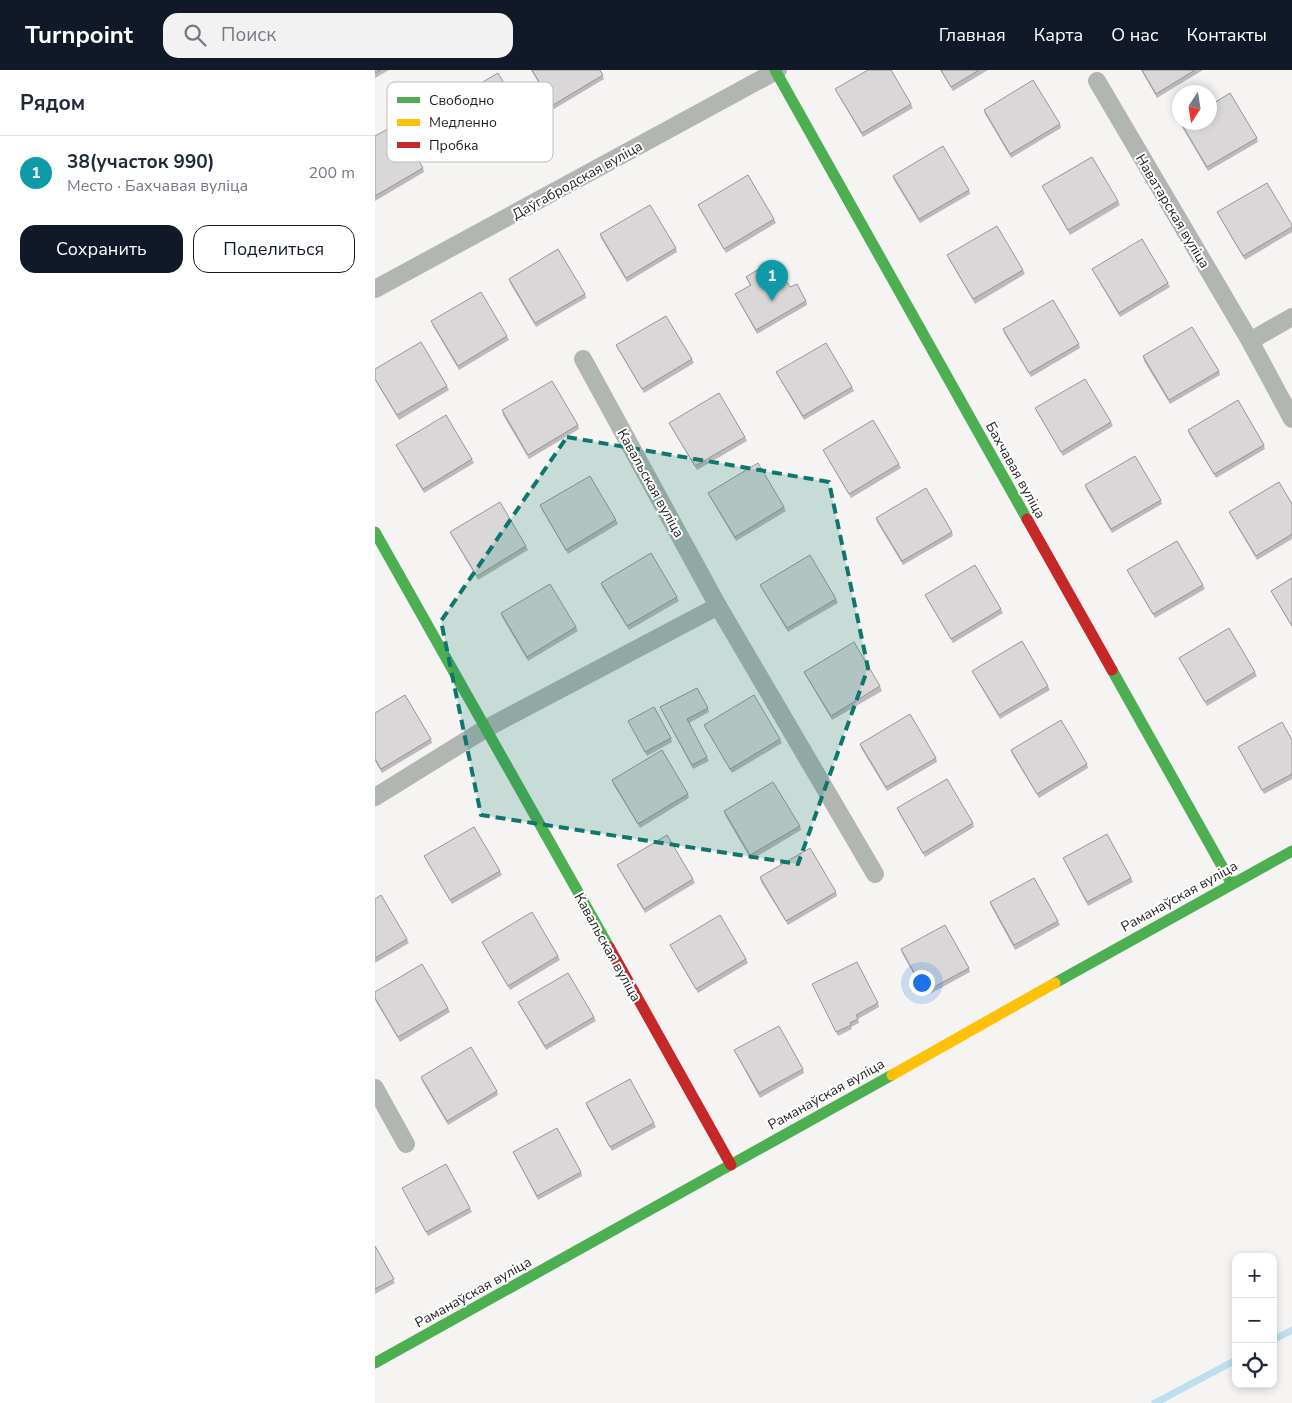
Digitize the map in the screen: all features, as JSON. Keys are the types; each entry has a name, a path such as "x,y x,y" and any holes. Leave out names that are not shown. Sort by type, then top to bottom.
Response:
{"street":[{"name":"Даўгабродская вуліца","path":"375,289 776,70"},
{"name":"Бахчавая вуліца","path":"776,70 1232,884"},
{"name":"Наватарская вуліца","path":"1097,81 1250,341 1292,419"},
{"path":"1250,341 1292,317"},
{"name":"Кавальская вуліца","path":"583,359 718,606 875,874"},
{"name":"Кавальская вуліца","path":"375,532 731,1165"},
{"path":"375,797 485,729 718,606"},
{"name":"Раманаўская вуліца","path":"375,1363 1292,851"},
{"path":"375,1088 406,1144"}],"highlighted area":[{"path":"567,437 829,482 868,668 798,864 481,815 441,621"}],"building":[{"path":"532,70 600,70 603,75 553,105 553,82 539,82"},
{"path":"868,70 891,70 911,104 862,133 835,89"},
{"path":"941,70 979,70 951,87"},
{"path":"1142,70 1195,70 1156,94"},
{"path":"498,73 503,82 483,82"},
{"path":"1033,80 1060,124 1010,154 984,110"},
{"path":"1230,93 1257,138 1207,167 1185,130 1217,130 1217,101"},
{"path":"387,129 387,162 419,162 423,168 375,196 375,136"},
{"path":"943,146 969,190 919,219 893,176"},
{"path":"1092,157 1118,201 1068,230 1042,186"},
{"path":"748,175 774,219 724,249 698,205"},
{"path":"1267,183 1292,227 1243,256 1217,212"},
{"path":"650,205 676,248 626,278 600,234"},
{"path":"997,226 1023,270 973,299 947,255"},
{"path":"1142,239 1168,283 1119,313 1092,269"},
{"path":"558,249 585,294 535,323 509,279"},
{"path":"759,269 764,278 779,270 790,287 797,284 806,301 756,330 735,294 751,285 746,277"},
{"path":"481,292 507,336 458,366 431,321"},
{"path":"1053,300 1079,344 1029,373 1003,329"},
{"path":"666,316 692,359 642,389 616,345"},
{"path":"1192,327 1219,371 1169,400 1143,356"},
{"path":"421,342 447,386 397,415 375,379 375,369"},
{"path":"826,343 852,387 803,416 776,372"},
{"path":"1085,379 1111,422 1061,452 1035,408"},
{"path":"552,381 578,425 528,455 502,410"},
{"path":"719,393 745,437 695,466 669,423"},
{"path":"1238,400 1264,445 1214,474 1188,430"},
{"path":"446,415 472,459 423,489 396,445"},
{"path":"873,420 899,464 849,494 823,450"},
{"path":"1135,456 1161,500 1111,529 1085,485"},
{"path":"758,463 784,507 735,537 708,493"},
{"path":"590,476 616,520 566,550 540,505"},
{"path":"1279,482 1292,504 1292,534 1256,556 1229,512"},
{"path":"926,488 952,532 902,561 876,518"},
{"path":"500,502 526,546 477,576 450,532"},
{"path":"1177,541 1203,585 1153,614 1127,570"},
{"path":"651,553 677,597 627,626 601,583"},
{"path":"810,555 836,599 787,628 760,585"},
{"path":"975,565 1001,609 951,639 925,595"},
{"path":"1292,578 1292,626 1271,591"},
{"path":"550,584 576,627 527,657 501,613"},
{"path":"1229,628 1255,672 1205,702 1179,658"},
{"path":"1022,641 1048,686 999,715 972,671"},
{"path":"854,642 880,686 831,716 804,672"},
{"path":"697,688 708,708 687,719 707,757 692,765 660,707"},
{"path":"405,695 431,739 381,769 375,759 375,713"},
{"path":"754,695 780,739 730,769 704,725"},
{"path":"654,707 671,738 645,752 628,721"},
{"path":"910,714 936,758 886,787 860,744"},
{"path":"1061,720 1087,764 1037,794 1011,750"},
{"path":"1282,722 1292,740 1292,774 1262,790 1238,747"},
{"path":"662,750 688,794 638,824 612,780"},
{"path":"947,779 973,823 923,853 897,808"},
{"path":"773,782 800,826 750,855 724,811"},
{"path":"474,827 500,871 450,900 424,856"},
{"path":"1107,834 1131,878 1087,902 1063,858"},
{"path":"667,835 693,879 644,909 617,865"},
{"path":"810,848 836,892 786,921 760,877"},
{"path":"1034,878 1058,921 1014,945 990,902"},
{"path":"381,895 407,939 375,958 375,899"},
{"path":"532,912 558,956 508,986 482,942"},
{"path":"720,915 746,959 696,989 670,945"},
{"path":"945,925 969,968 925,992 901,949"},
{"path":"857,962 878,1003 856,1015 858,1019 850,1023 851,1025 836,1032 812,984"},
{"path":"422,964 448,1008 398,1037 375,998 375,992"},
{"path":"568,973 594,1017 545,1046 518,1002"},
{"path":"779,1026 803,1069 759,1093 734,1050"},
{"path":"471,1047 497,1091 447,1121 421,1077"},
{"path":"630,1079 654,1123 610,1147 586,1103"},
{"path":"557,1128 581,1172 537,1196 513,1152"},
{"path":"446,1164 470,1208 426,1232 402,1188"},
{"path":"375,1246 394,1279 375,1289"}],"waterway":[{"path":"1277,1338 1292,1330"},
{"path":"1155,1403 1232,1362"}],"traffic: fast":[{"path":"775,70 1027,519"},
{"path":"375,532 609,947"},
{"path":"1112,670 1232,884"},
{"path":"1055,983 1292,851"},
{"path":"375,1363 892,1075"}],"traffic: slow":[{"path":"892,1075 1055,983"}],"traffic: jam":[{"path":"1027,519 1112,670"},
{"path":"609,947 731,1165"}],"place":[{"name":"38(участок 990)","path":"772,301"}]}
